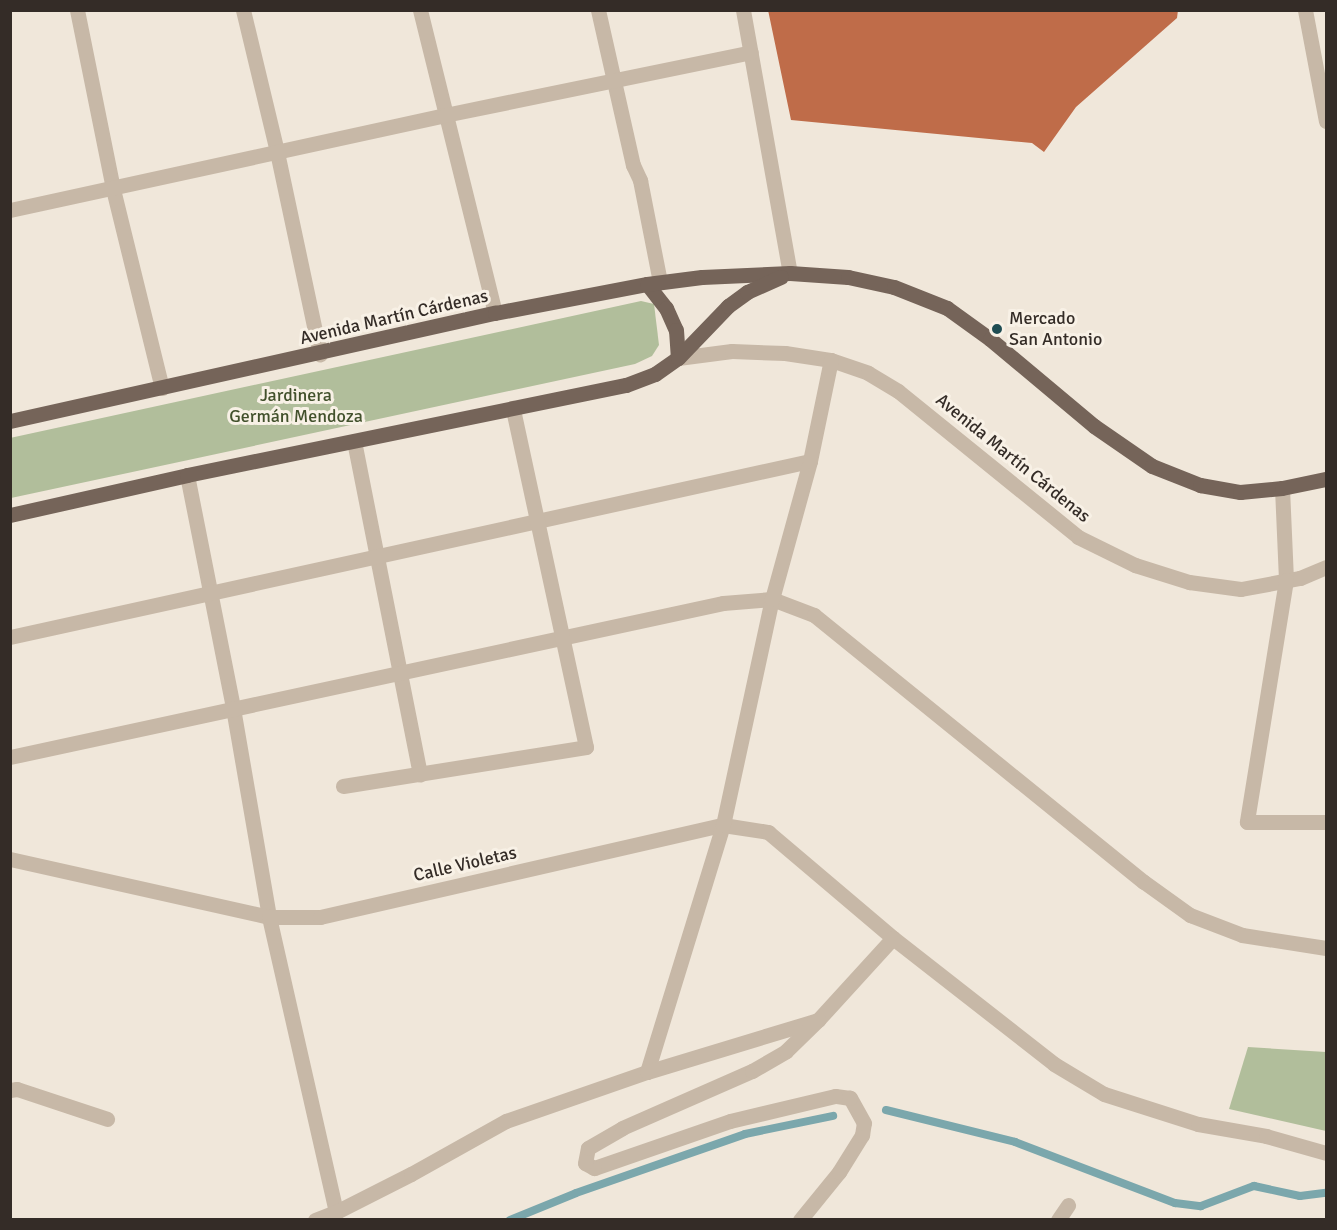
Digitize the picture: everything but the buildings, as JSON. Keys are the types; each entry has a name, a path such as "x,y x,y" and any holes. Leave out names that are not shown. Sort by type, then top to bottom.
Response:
{"main road":[{"name":"Avenida Martín Cárdenas","path":"10,515 187,475 626,385 655,374 678,358 728,306 747,292 790,273"},
{"name":"Avenida Martín Cárdenas","path":"11,417 162,388 495,313 654,283 790,273 848,277 894,287 947,308 990,339 1094,426 1152,466 1200,485 1240,492 1282,488 1326,479"},
{"path":"654,283 676,330 678,358"}],"street":[{"path":"77,10 114,189 162,388"},
{"path":"243,10 277,152 320,354"},
{"path":"420,10 495,313"},
{"path":"598,10 633,165 640,180 654,283"},
{"path":"742,10 790,273"},
{"path":"1305,10 1326,121"},
{"path":"10,210 445,115 751,52"},
{"name":"Avenida Martín Cárdenas","path":"678,358 732,351 785,353 831,360 868,373 898,391 1078,537 1135,565 1189,582 1241,589 1300,578 1326,567"},
{"path":"647,1072 723,825 772,599 810,461 831,360"},
{"path":"344,786 586,747 513,408"},
{"path":"354,441 420,775"},
{"path":"10,636 810,461"},
{"path":"187,475 269,917 336,1212"},
{"path":"1282,488 1286,580 1247,822 1326,822"},
{"path":"10,757 723,603 772,599 814,615 1144,882 1190,915 1242,935 1326,948"},
{"name":"Calle Violetas","path":"10,859 269,917 320,917 723,825 768,832 893,938 1054,1064 1104,1094 1198,1124 1266,1136 1326,1153"},
{"path":"800,1220 839,1172 862,1135 864,1123 850,1098 835,1096 730,1121 594,1168 585,1163 588,1148 622,1128 752,1071 786,1051 818,1020 893,938"},
{"path":"315,1220 336,1212 506,1121 647,1072 818,1020"},
{"path":"10,1090 17,1089 107,1119"},
{"path":"1058,1220 1068,1206"}],"green space":[{"name":"Jardinera Germán Mendoza","path":"641,301 654,304 659,345 652,356 635,364 11,498 10,438"},
{"path":"1248,1047 1326,1052 1326,1131 1229,1109"}],"waterway":[{"path":"886,1110 1015,1142 1175,1203 1201,1206 1254,1186 1300,1196 1326,1193"},
{"path":"510,1220 576,1193 745,1134 833,1116"}],"place":[{"name":"Mercado San Antonio","path":"997,329"}]}
